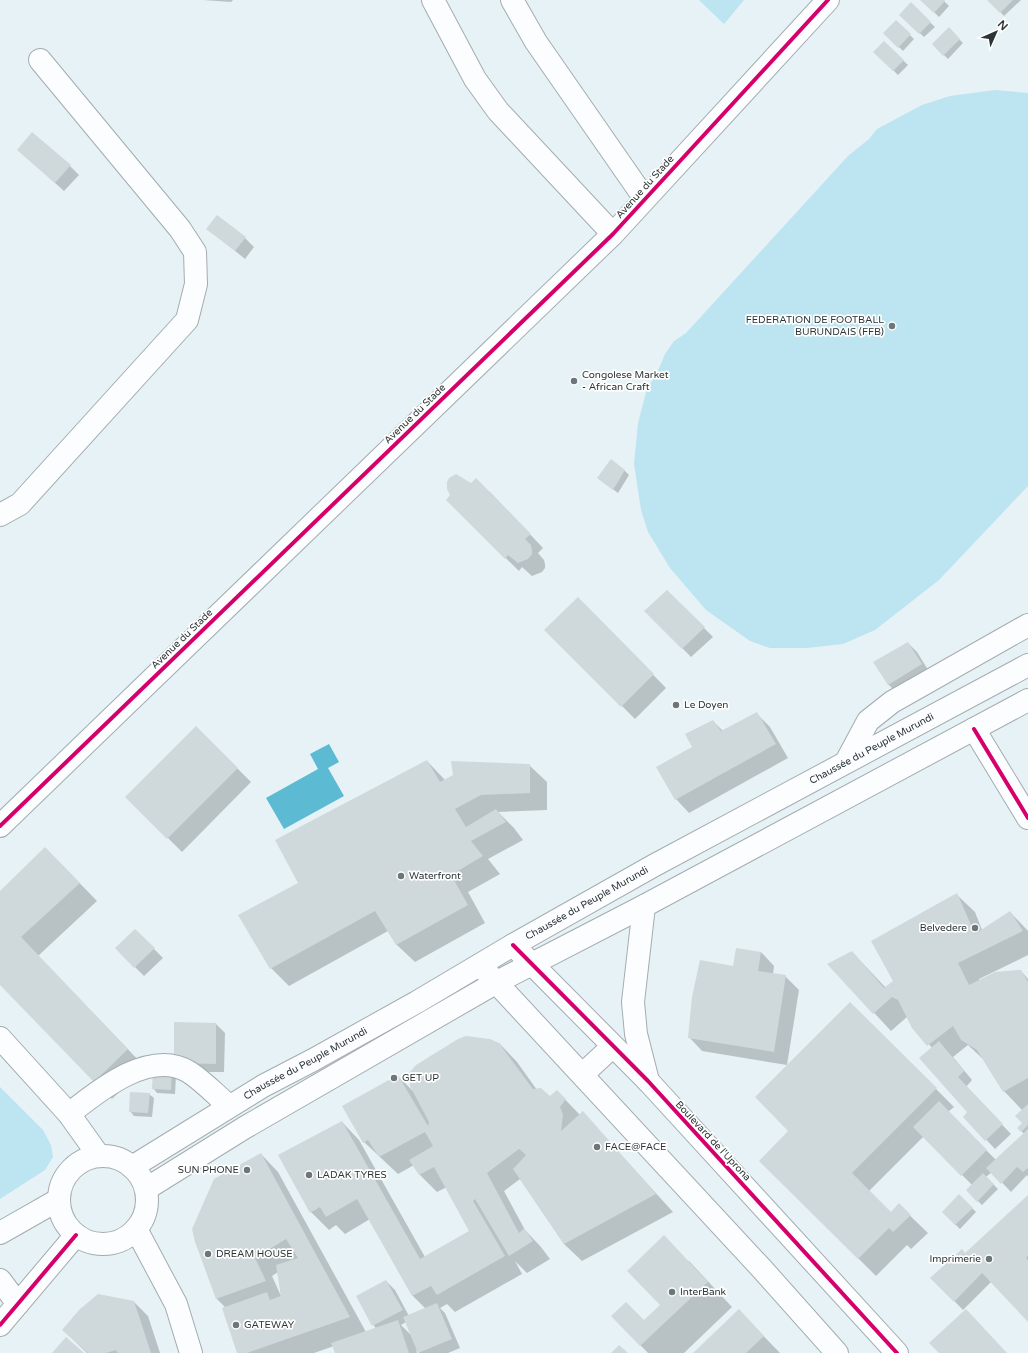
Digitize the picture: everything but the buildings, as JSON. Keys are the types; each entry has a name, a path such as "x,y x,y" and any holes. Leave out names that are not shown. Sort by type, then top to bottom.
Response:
{"main road":[{"path":"433,0 475,80 498,111 612,234"},
{"path":"512,0 536,42 645,199"},
{"name":"Avenue du Stade","path":"0,826 612,234 828,0"},
{"path":"0,515 20,504 186,320 196,284 195,252 180,229 40,60"},
{"path":"846,762 868,721 892,702 1028,625"},
{"name":"Chaussée du Peuple Murundi","path":"132,1167 229,1106 417,1002 513,945 653,866 1028,664"},
{"path":"146,1189 244,1128 497,982 644,906 1028,700"},
{"path":"974,729 1028,818"},
{"path":"644,906 633,1002 636,1034 648,1082"},
{"name":"Boulevard de l'Uprona","path":"513,945 531,965 648,1082 897,1353"},
{"path":"480,965 583,1074 837,1353"},
{"path":"0,1038 69,1114 99,1156"},
{"path":"583,1074 613,1046"},
{"path":"69,1114 98,1091 131,1071 168,1064 188,1072 229,1106"},
{"path":"99,1156 117,1158 132,1167 146,1189 147,1203 144,1217 136,1229 122,1240 105,1244 88,1242 76,1235 66,1225 60,1214 58,1200 60,1187 66,1175 75,1165 86,1159 99,1156"},
{"path":"0,1233 58,1200"},
{"path":"136,1229 176,1304 191,1353"},
{"path":"0,1325 76,1235"},
{"path":"0,1280 18,1304"}],"shaded area":[{"path":"699,0 744,0 724,24"},
{"path":"995,90 1028,93 1028,486 939,580 875,630 843,644 807,648 770,648 750,641 706,610 670,568 648,532 641,510 634,464 638,423 647,389 657,373 665,354 674,341 686,333 848,156 869,139 877,129 922,105 950,96"},
{"path":"0,1087 43,1130 51,1145 53,1157 45,1170 0,1199"}],"water":[{"path":"329,744 339,762 328,768 344,796 284,829 266,798 318,769 310,754"}],"cycle path":[{"path":"0,826 613,234 828,0"},
{"path":"974,729 1028,818"},
{"path":"513,945 648,1081 897,1353"},
{"path":"0,1325 76,1235"}],"place":[{"name":"FEDERATION DE FOOTBALL BURUNDAIS (FFB)","path":"892,326"},
{"name":"Congolese Market - African Craft","path":"574,381"},
{"name":"Le Doyen","path":"676,705"},
{"name":"Waterfront","path":"401,876"},
{"name":"Belvedere","path":"975,928"},
{"name":"GET UP","path":"394,1078"},
{"name":"FACE@FACE","path":"597,1147"},
{"name":"SUN PHONE","path":"247,1170"},
{"name":"LADAK TYRES","path":"309,1175"},
{"name":"DREAM HOUSE","path":"208,1254"},
{"name":"Imprimerie","path":"989,1259"},
{"name":"InterBank","path":"672,1292"},
{"name":"GATEWAY","path":"236,1325"}]}
